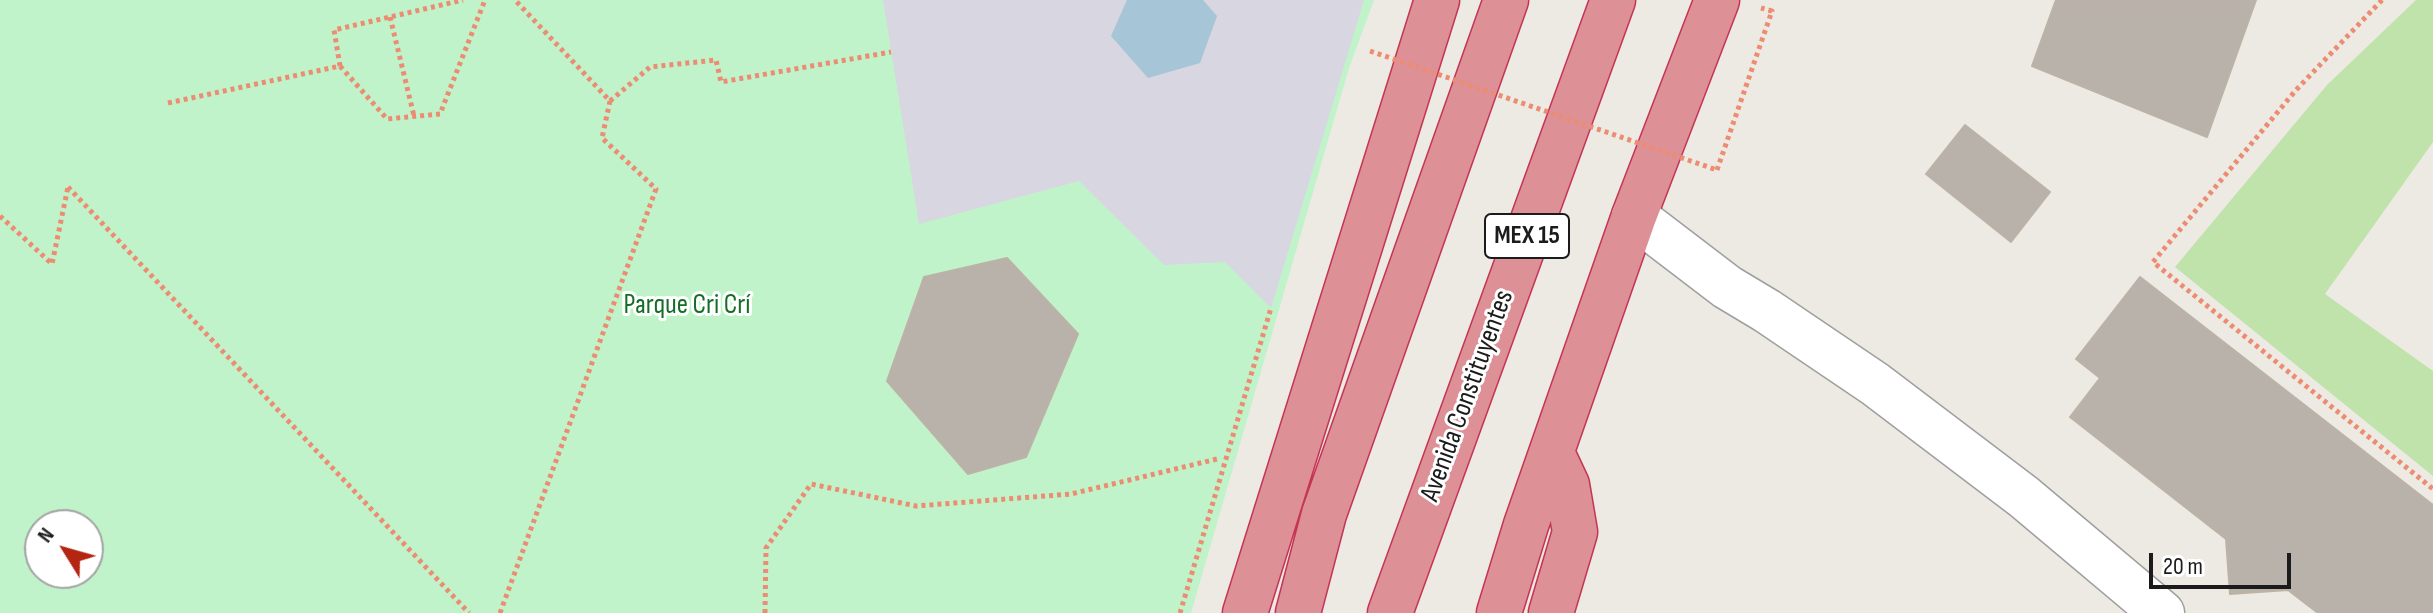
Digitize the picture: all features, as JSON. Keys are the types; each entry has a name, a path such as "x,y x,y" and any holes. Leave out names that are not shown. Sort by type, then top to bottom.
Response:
{"highway":[{"path":"1245,613 1437,0"},
{"path":"1298,613 1324,514 1506,0"},
{"name":"Avenida Constituyentes","path":"1390,613 1613,0"},
{"path":"1499,613 1634,216 1717,0"},
{"path":"1551,613 1575,532 1567,485 1552,453"}],"lane":[{"path":"1634,216 1727,287 1875,384 2024,497 2162,613"}],"path":[{"path":"463,0 334,30 340,66 387,119 440,114 485,0"},
{"path":"515,0 610,101"},
{"path":"2382,0 2296,90 2153,262 2433,489"},
{"path":"1370,51 1717,170 1772,11"},
{"path":"390,17 414,116"},
{"path":"500,613 656,189 602,138 610,101 650,67 716,60 721,82 891,52"},
{"path":"168,103 340,66"},
{"path":"0,216 52,264 68,187 469,613"},
{"path":"1180,613 1271,308"},
{"path":"765,613 766,548 811,484 916,506 1071,494 1217,459"}],"green space":[{"name":"Parque Cri Crí","path":"0,0 1374,0 1349,68 1191,613 0,613"},
{"path":"2416,0 2433,0 2433,142 2325,294 2433,371 2433,476 2175,267 2327,85"}],"shaded area":[{"path":"883,0 1364,0 1271,308 1225,262 1164,265 1079,181 919,224"}],"water":[{"path":"1127,0 1203,0 1217,16 1200,63 1148,78 1111,36"}],"building":[{"path":"2056,0 2256,0 2207,137 2032,66"},
{"path":"1965,125 2050,192 2011,242 1926,174"},
{"path":"1007,258 1078,334 1026,457 968,474 887,381 924,277"},
{"path":"2140,277 2433,505 2433,613 2318,613 2288,590 2230,594 2226,539 2070,417 2100,378 2076,359"}]}
